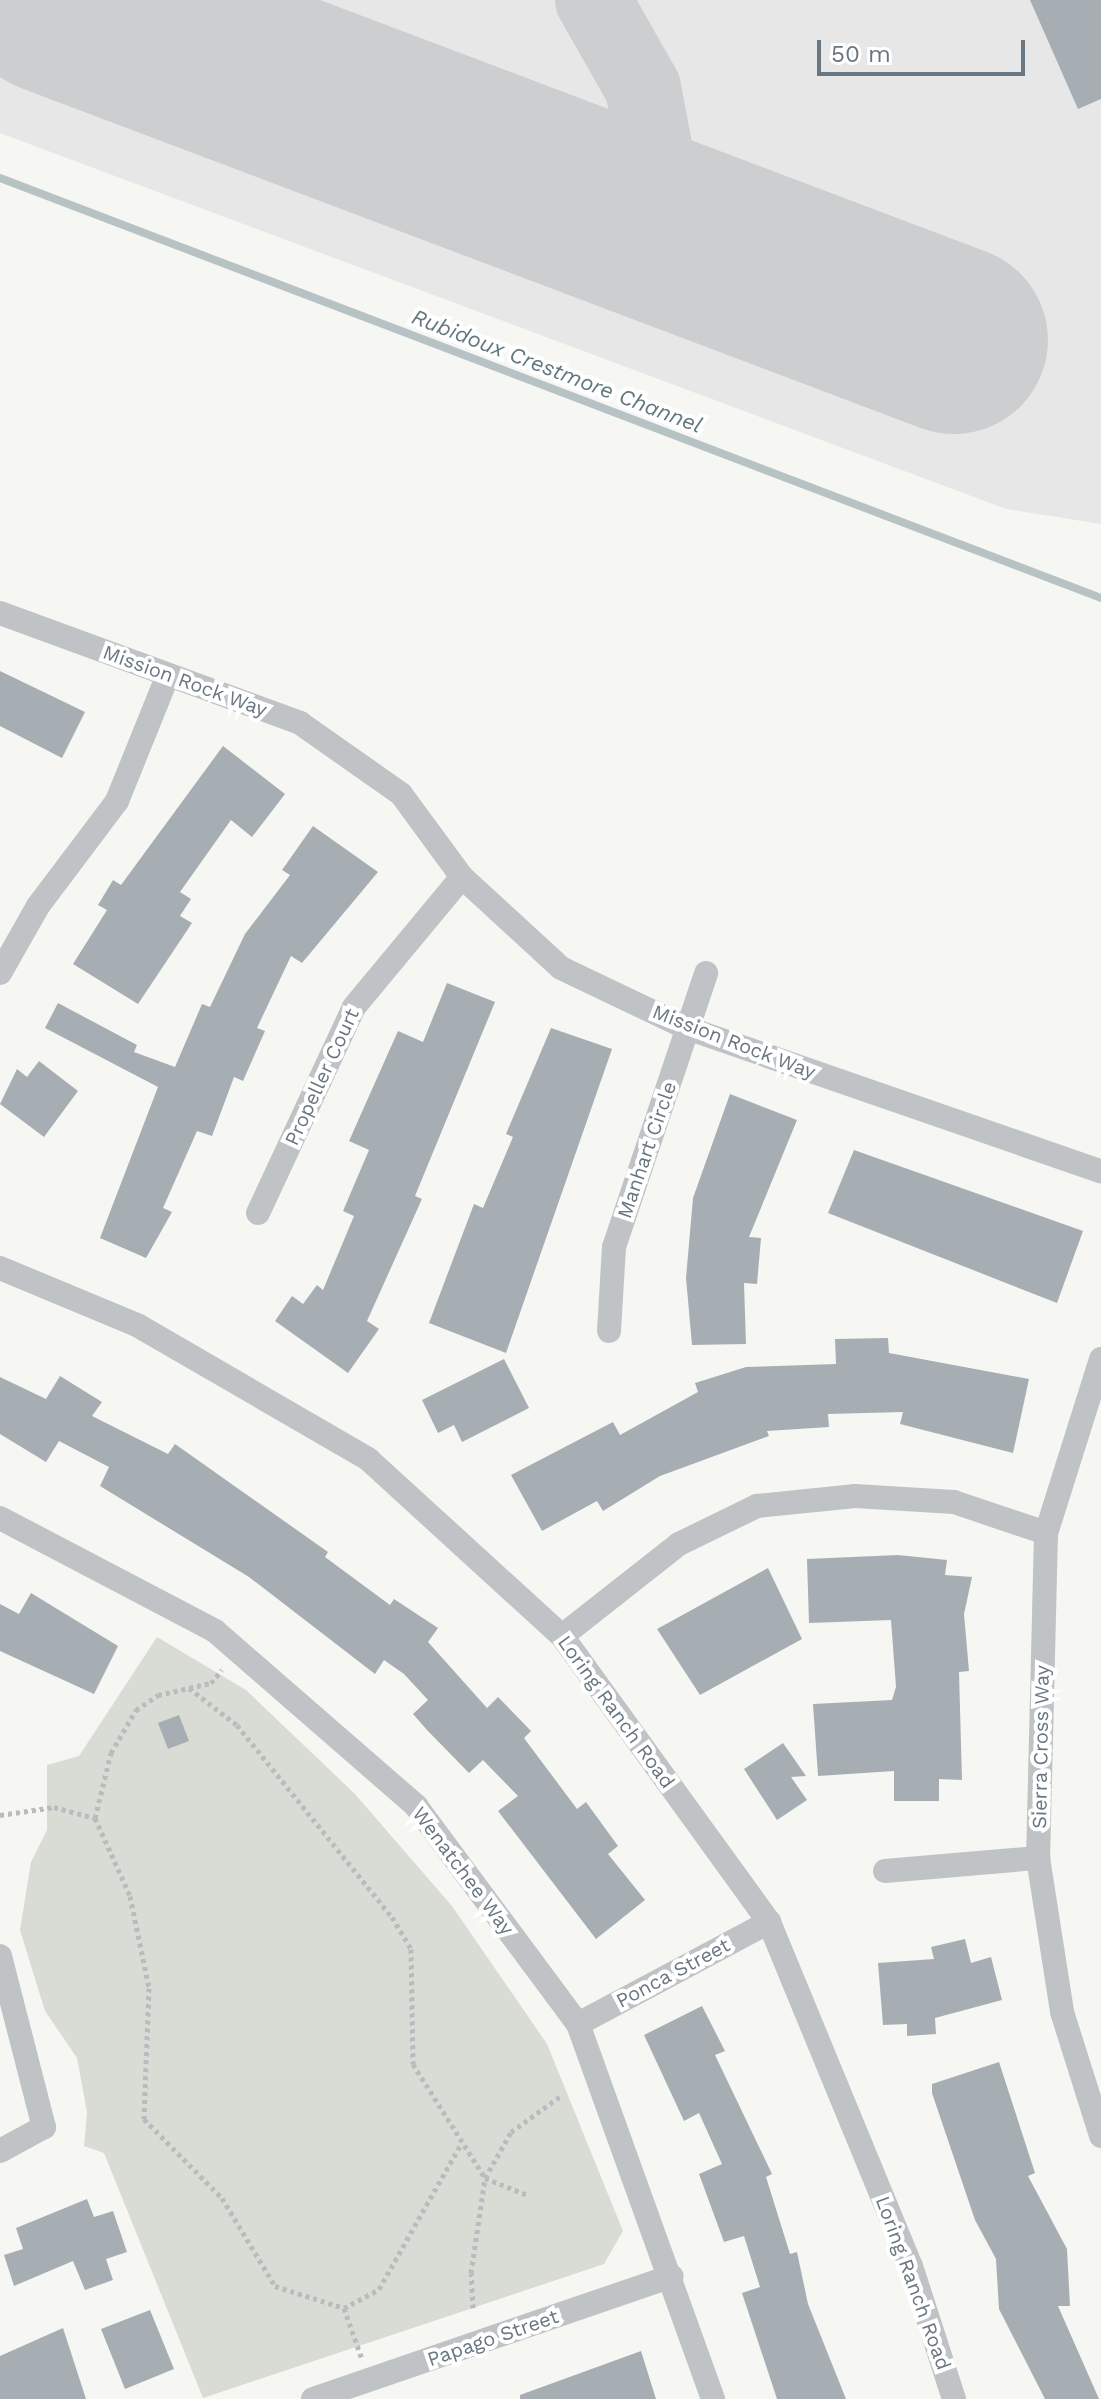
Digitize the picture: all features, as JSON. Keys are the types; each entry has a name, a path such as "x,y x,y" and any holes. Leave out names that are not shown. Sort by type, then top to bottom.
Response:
{"street":[{"name":"Mission Rock Way","path":"0,613 300,723 401,794 462,877 561,968 687,1028 1101,1171"},
{"path":"0,973 38,906 117,801 168,675"},
{"name":"Propeller Court","path":"258,1213 354,1007 462,877"},
{"name":"Manhart Circle","path":"609,1331 614,1247 706,973"},
{"name":"Loring Ranch Road","path":"0,1268 137,1325 368,1459 562,1636 769,1922 911,2266 954,2399"},
{"name":"Sierra Cross Way","path":"1101,1359 1046,1533 1038,1858 1062,2012 1101,2136"},
{"path":"562,1636 679,1544 757,1506 855,1496 954,1502 1046,1533"},
{"name":"Wenatchee Way","path":"0,1518 215,1631 416,1806 578,2024 672,2276 713,2399"},
{"path":"885,1871 1038,1858"},
{"name":"Ponca Street","path":"578,2024 769,1922"},
{"path":"0,1956 44,2127 0,2151"},
{"name":"Papago Street","path":"313,2399 672,2276"}],"path":[{"path":"239,1652 211,1683 189,1688 136,1710 111,1753 95,1818 130,1896 149,1988 144,2119 222,2198 275,2286 344,2308 379,2289 460,2146"},
{"path":"189,1688 237,1725 411,1949 413,2064 460,2146 485,2178 530,2196"},
{"path":"0,1815 54,1807 95,1818"},
{"path":"473,2308 471,2273 485,2178 511,2132 562,2095"},
{"path":"344,2308 370,2380"}],"shaded area":[{"path":"0,0 1084,0 1101,36 1101,524 1006,509 0,133"},
{"path":"157,1637 246,1690 354,1793 452,1906 547,2044 623,2231 604,2264 203,2398 104,2153 84,2146 87,2112 77,2058 45,2011 20,1930 31,1862 47,1830 47,1765 79,1756"}],"building":[{"path":"1030,0 1101,0 1101,99 1078,109"},
{"path":"0,671 85,712 62,758 0,726"},
{"path":"223,746 285,794 252,837 231,820 180,892 191,899 180,916 192,923 138,1004 73,964 107,910 98,905 113,880 121,885"},
{"path":"313,826 378,872 302,963 291,956 257,1028 265,1031 243,1081 234,1077 212,1136 197,1131 163,1208 172,1212 146,1258 100,1238 158,1087 45,1028 58,1003 137,1045 134,1052 175,1067 202,1004 210,1007 245,934 290,875 282,870"},
{"path":"447,983 495,1002 415,1196 422,1199 367,1321 379,1329 348,1373 275,1321 292,1296 303,1304 317,1285 323,1290 354,1216 343,1211 369,1150 349,1141 398,1031 423,1042"},
{"path":"551,1028 612,1049 506,1353 429,1323 474,1204 483,1208 513,1137 506,1134"},
{"path":"39,1061 78,1091 44,1137 0,1104 17,1069 27,1077"},
{"path":"730,1094 797,1120 749,1237 761,1238 757,1284 744,1283 746,1344 692,1345 686,1278 693,1198"},
{"path":"854,1150 1083,1231 1057,1303 828,1213"},
{"path":"888,1338 889,1353 1029,1379 1013,1453 900,1424 903,1412 828,1414 829,1427 767,1431 769,1436 660,1476 603,1511 597,1501 542,1531 511,1475 613,1422 620,1435 698,1392 695,1383 746,1367 836,1364 835,1339"},
{"path":"504,1359 529,1408 462,1442 454,1425 438,1433 422,1400"},
{"path":"60,1376 102,1402 92,1416 168,1454 175,1444 328,1552 325,1557 390,1605 394,1599 438,1628 428,1642 487,1708 498,1697 531,1731 524,1738 577,1809 586,1802 618,1846 608,1854 645,1900 596,1939 498,1811 518,1796 483,1760 469,1773 427,1730 413,1714 428,1700 404,1674 384,1660 375,1674 249,1577 100,1486 109,1467 59,1441 46,1462 0,1434 0,1377 46,1399"},
{"path":"898,1555 947,1560 945,1575 972,1577 964,1614 969,1671 959,1672 962,1780 939,1779 939,1801 894,1801 894,1771 818,1776 813,1704 892,1700 896,1687 891,1620 809,1623 807,1559"},
{"path":"768,1568 802,1639 700,1695 657,1629"},
{"path":"31,1593 118,1646 94,1694 0,1651 0,1604 19,1614"},
{"path":"179,1715 189,1741 168,1749 158,1723"},
{"path":"783,1743 806,1776 791,1777 807,1800 777,1820 744,1769"},
{"path":"965,1939 971,1963 991,1957 1002,2000 935,2018 936,2034 907,2036 907,2024 883,2025 878,1963 934,1959 931,1947"},
{"path":"702,2006 725,2051 715,2055 772,2174 766,2177 790,2254 797,2252 808,2304 846,2399 777,2399 742,2293 760,2287 744,2236 724,2242 699,2174 722,2164 699,2113 684,2121 644,2035"},
{"path":"999,2062 1035,2173 1028,2176 1067,2249 1070,2306 1058,2306 1099,2399 1045,2399 999,2309 996,2259 975,2220 932,2093 932,2084"},
{"path":"87,2199 94,2217 113,2211 127,2252 106,2259 113,2280 85,2290 73,2261 14,2286 4,2255 23,2249 16,2228"},
{"path":"150,2310 174,2369 125,2389 101,2329"},
{"path":"63,2328 86,2399 0,2399 0,2356"},
{"path":"641,2351 656,2399 520,2399 520,2395"}],"waterway":[{"name":"Rubidoux Crestmore Channel","path":"0,178 1101,598"}],"taxiway":[{"path":"593,0 643,88 661,183 629,218"}],"runway":[{"path":"54,0 954,340"}]}
